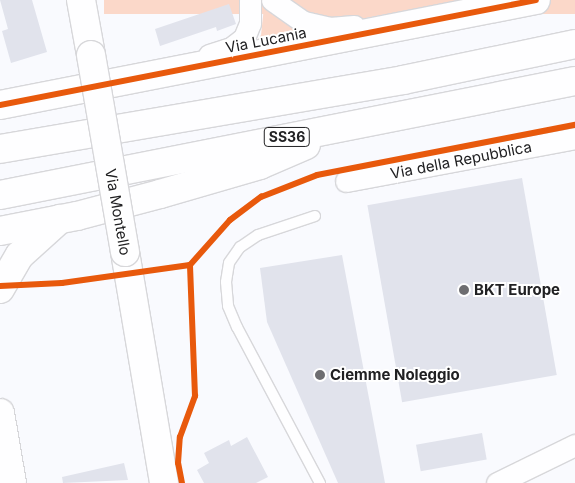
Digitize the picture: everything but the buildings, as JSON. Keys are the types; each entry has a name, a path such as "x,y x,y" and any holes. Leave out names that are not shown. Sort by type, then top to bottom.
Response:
{"main road":[{"name":"Via Montello","path":"81,0 164,483"},
{"name":"Via Lucania","path":"0,105 503,4 536,0"},
{"name":"SS36","path":"0,149 403,80 575,44"},
{"name":"SS36","path":"0,195 575,81"},
{"path":"0,100 54,94"},
{"path":"0,231 60,219 260,165 357,123"},
{"path":"0,289 20,255 60,219"},
{"path":"0,413 12,483"}],"street":[{"path":"140,77 231,48 244,38 250,23 250,0"},
{"path":"272,0 304,22 330,28 360,25 449,7 503,4"},
{"name":"Via della Repubblica","path":"346,181 575,138"},
{"path":"497,483 575,445"}],"lane":[{"path":"315,216 258,235 240,247 228,263 226,282 228,306 237,327 320,483"}],"shaded area":[{"path":"104,0 575,0 575,14 104,14"},
{"path":"286,0 346,0 349,13 419,0 457,0 361,19 321,19"},
{"path":"268,6 287,23 305,33 256,42 261,35 264,7"}],"cycle path":[{"path":"0,105 536,0"},
{"path":"0,286 62,283 190,265 230,220 261,197 317,175 575,125"},
{"path":"182,483 178,463 180,437 195,396 190,265"}],"place":[{"name":"BKT Europe","path":"464,290"},
{"name":"Ciemme Noleggio","path":"320,375"}]}
